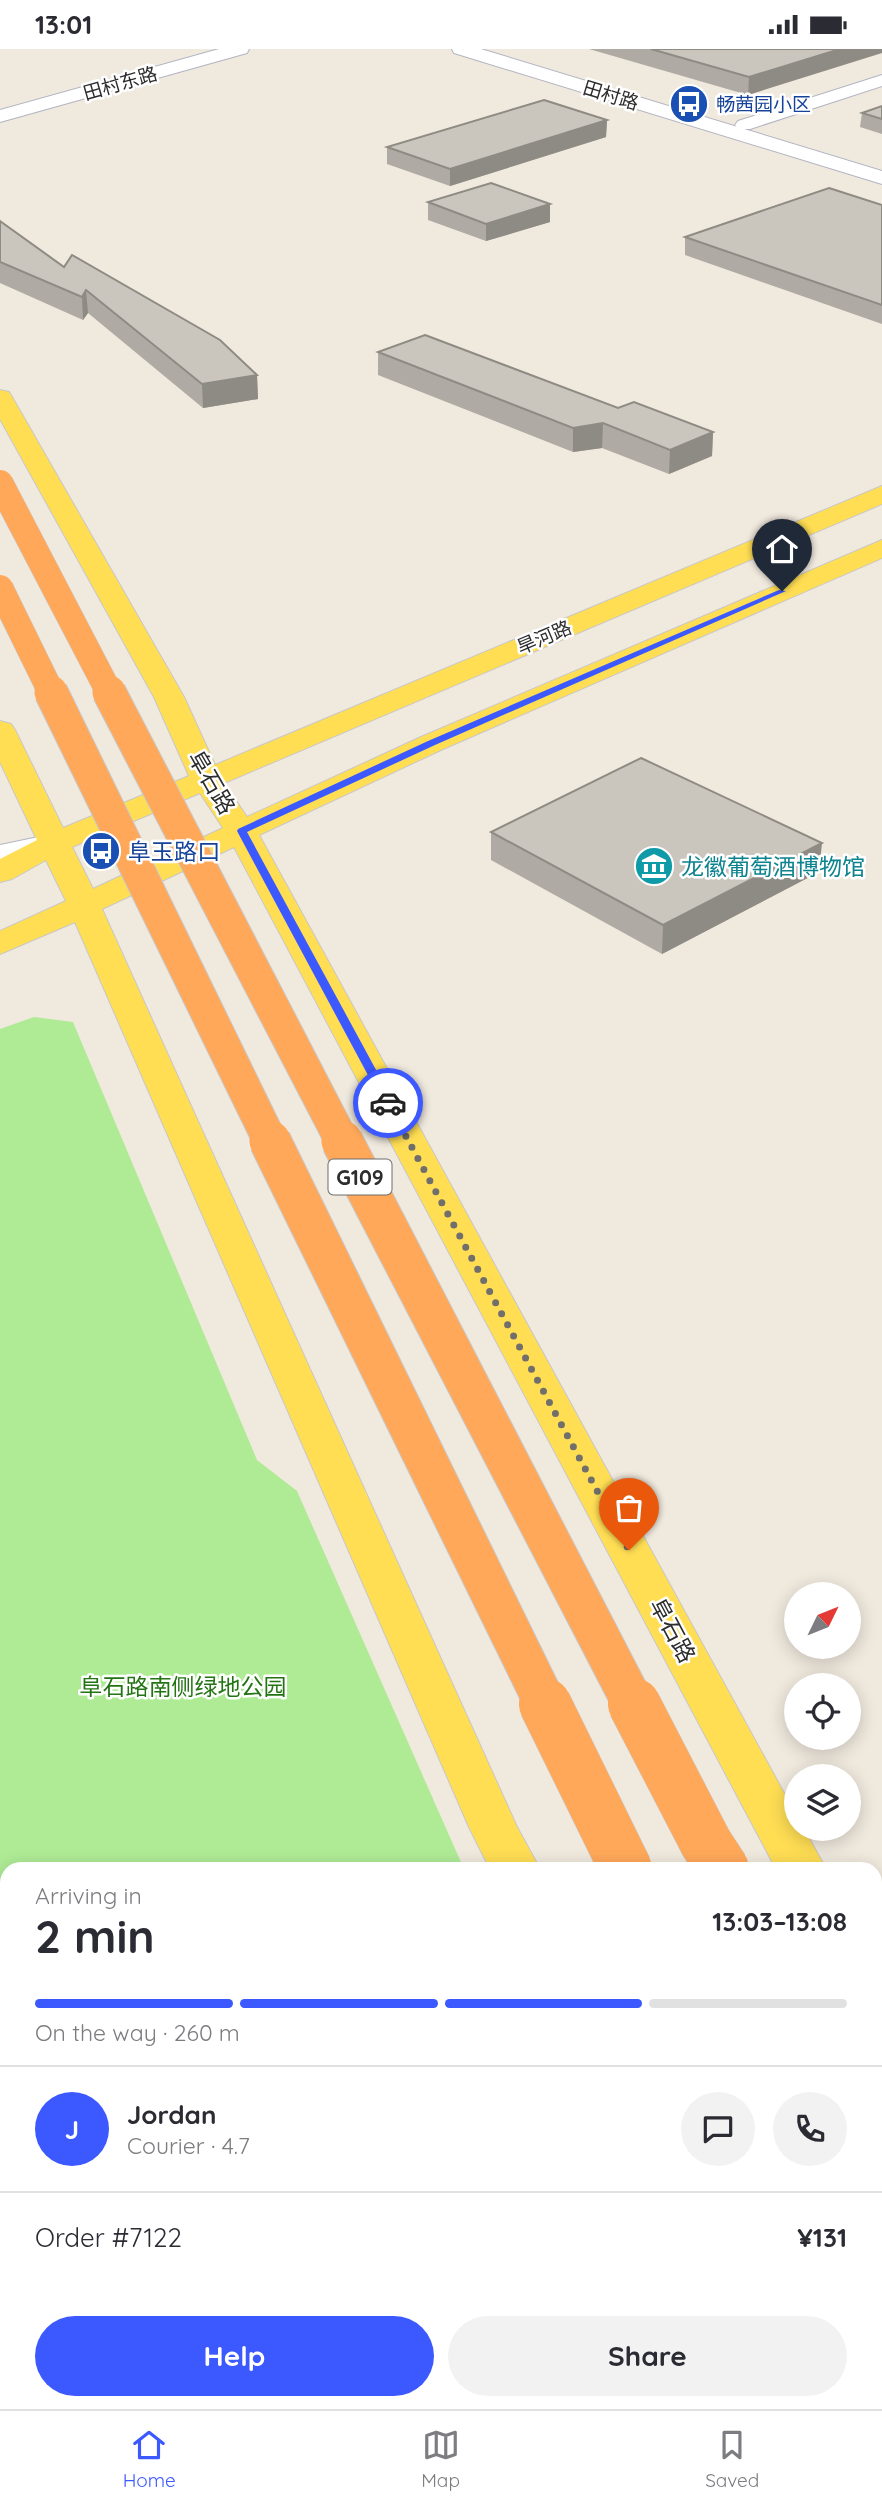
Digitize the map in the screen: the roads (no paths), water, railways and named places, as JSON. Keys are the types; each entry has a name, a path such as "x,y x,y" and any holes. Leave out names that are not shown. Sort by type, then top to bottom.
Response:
{"highway":[{"name":"G109","path":"0,483 706,1843 718,1862"},
{"name":"G109","path":"0,588 623,1862"}],"main road":[{"name":"田村东路","path":"0,116 240,49"},
{"name":"田村路","path":"461,49 882,178"},
{"name":"田村路","path":"500,49 882,167"},
{"name":"阜石路","path":"0,397 169,697 206,780 242,831 798,1862"},
{"name":"旱河路","path":"0,872 53,844 882,494"},
{"path":"0,944 432,743 882,548"},
{"path":"0,730 84,905 493,1827 511,1862"},
{"path":"0,855 53,844"}],"street":[{"path":"857,71 882,64"},
{"path":"744,125 882,81"}],"place":[{"name":"畅茜园小区","path":"689,104"},
{"name":"阜玉路口","path":"101,851"},
{"name":"龙徽葡萄酒博物馆","path":"654,866"}],"park label":[{"name":"阜石路南侧绿地公园","path":"183,1686"}]}
